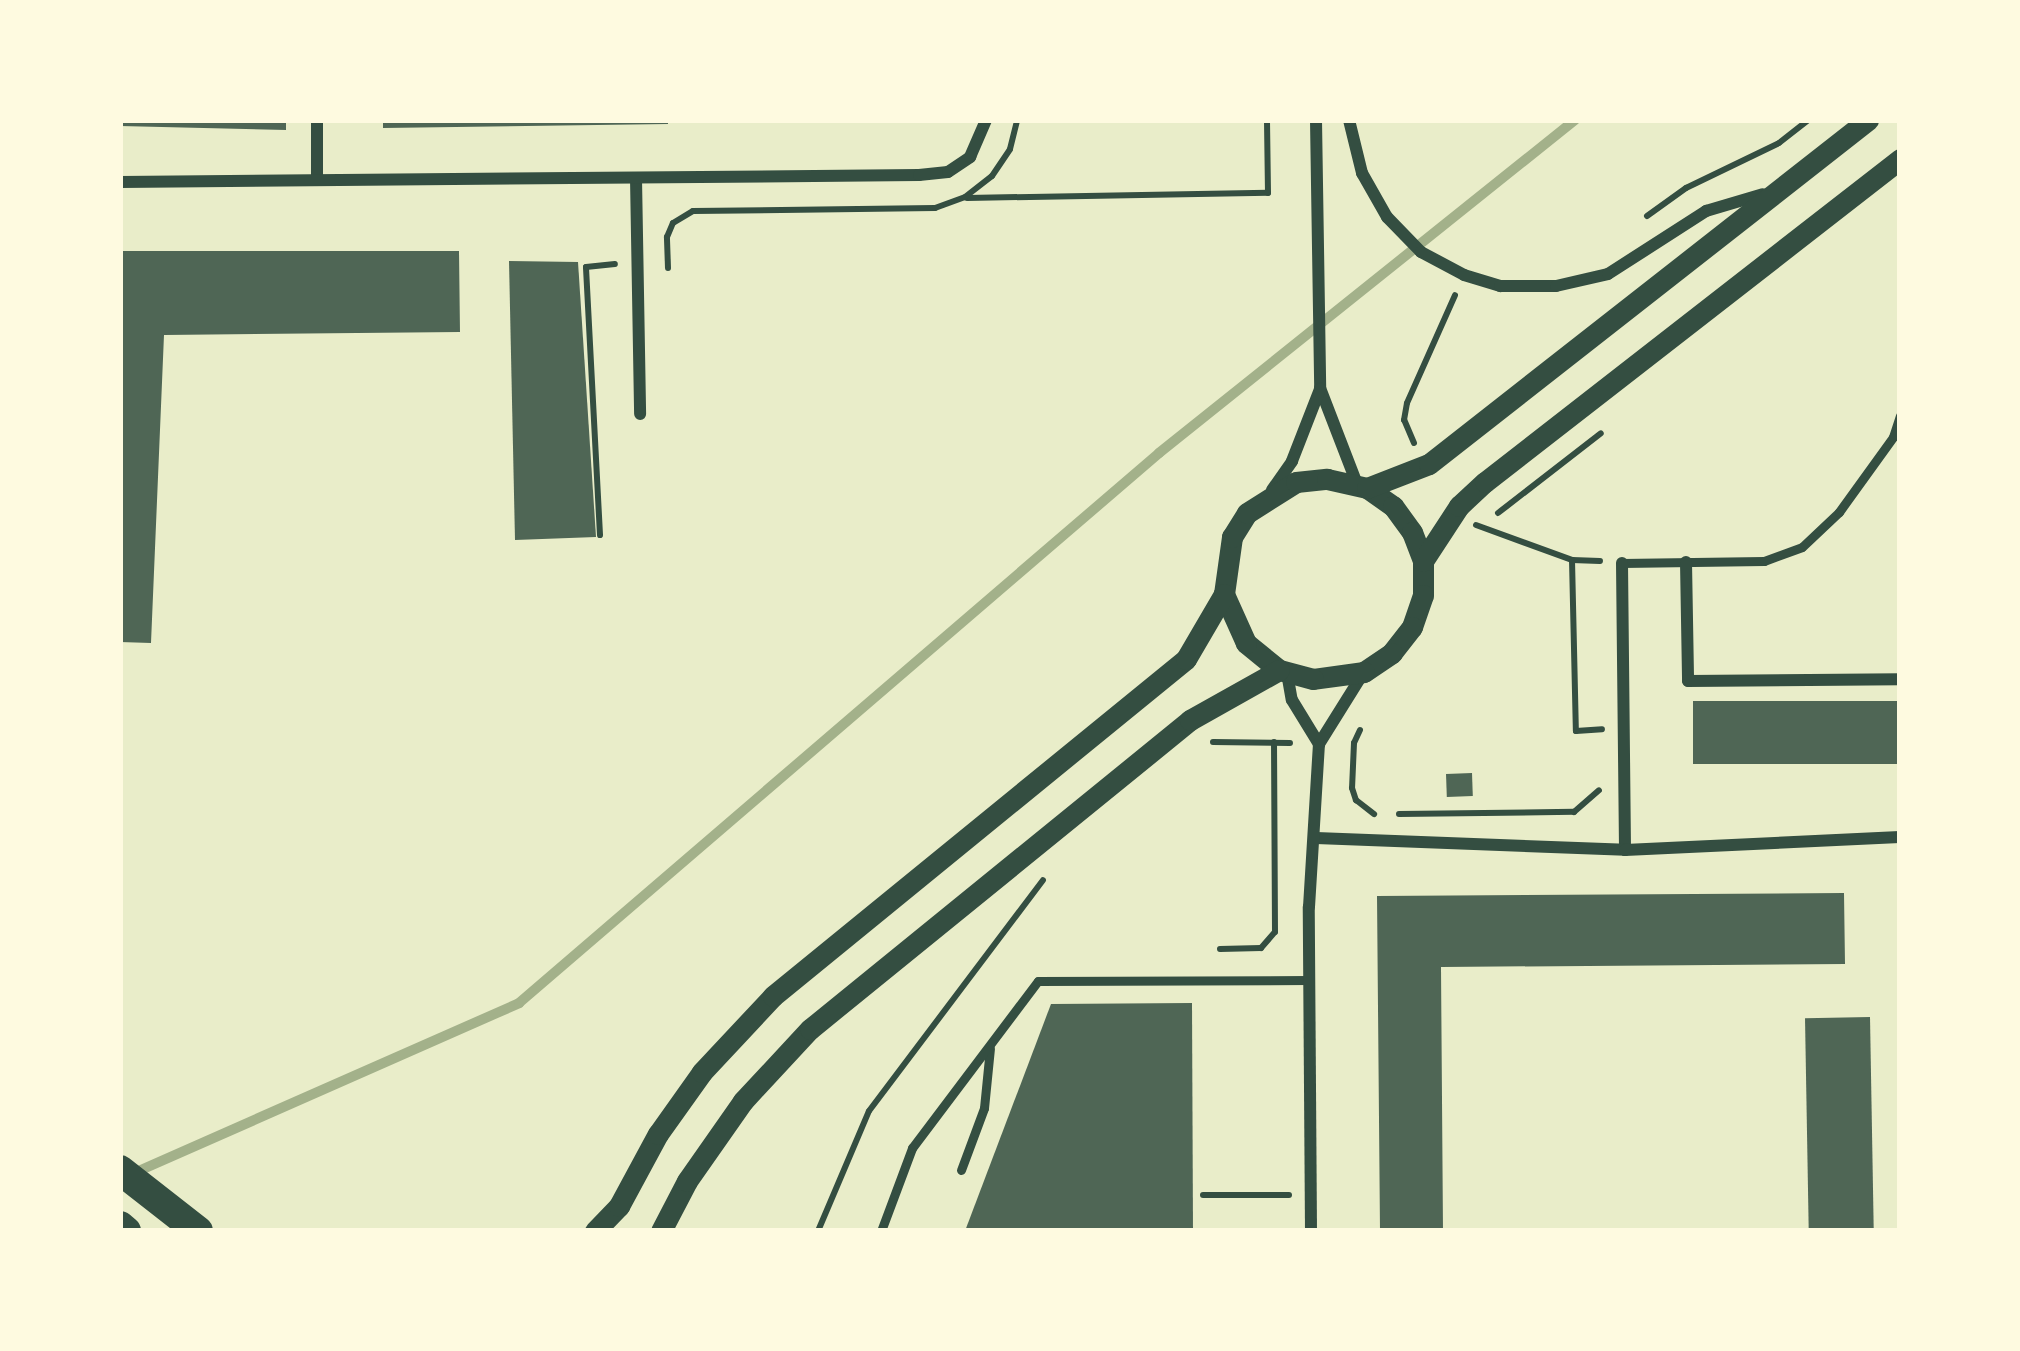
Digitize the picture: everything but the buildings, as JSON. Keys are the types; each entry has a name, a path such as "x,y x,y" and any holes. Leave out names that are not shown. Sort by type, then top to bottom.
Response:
{"main road":[{"path":"120,1170 198,1231"}],"street":[{"path":"316,120 317,180"},
{"path":"120,182 948,172 970,157 986,120"},
{"path":"1316,120 1320,388 1362,486"},
{"path":"1349,120 1362,173 1387,217 1421,252 1464,275 1500,286 1538,286 1608,274 1706,211 1776,191"},
{"path":"1362,486 1429,464 1868,120"},
{"path":"1423,561 1459,506 1900,159"},
{"path":"636,178 640,414"},
{"path":"595,1231 619,1206 658,1134 702,1072 773,996 1186,659 1224,594 1232,537 1292,461 1320,388"},
{"path":"1224,594 1246,643 1283,672 1339,679 1364,671 1392,653 1412,627 1423,595 1423,561 1412,532 1393,506 1362,486 1327,479 1297,482 1269,494"},
{"path":"1622,562 1625,850"},
{"path":"1686,562 1688,681 1900,679"},
{"path":"1311,1231 1309,980 1319,744 1364,671"},
{"path":"1283,672 1292,700 1319,744"},
{"path":"661,1231 742,1101 810,1029 1190,720 1283,672"},
{"path":"1316,838 1625,850 1900,837"}],"lane":[{"path":"1622,562 1764,561 1802,548 1839,512 1892,437 1900,416"},
{"path":"881,1231 912,1148 1038,981 1309,980"},
{"path":"961,1170 984,1108 991,1044"}],"path":[{"path":"965,197 986,202 1268,193 1267,120"},
{"path":"1635,225 1686,188 1779,143 1808,120"},
{"path":"600,536 586,267 615,264"},
{"path":"1429,464 1404,420 1407,403 1464,275"},
{"path":"1478,527 1617,419"},
{"path":"1459,506 1478,527 1572,560 1622,562"},
{"path":"1572,560 1576,731 1602,729 1602,748"},
{"path":"1367,715 1354,743 1351,771 1356,800 1374,814 1574,812 1588,804 1602,785"},
{"path":"1205,742 1274,742 1275,932 1261,948 1220,949"},
{"path":"818,1231 869,1111 1046,876"},
{"path":"1202,1195 1310,1195"}],"waterway":[{"path":"134,1173 519,1003 1159,453 1575,120"}]}
